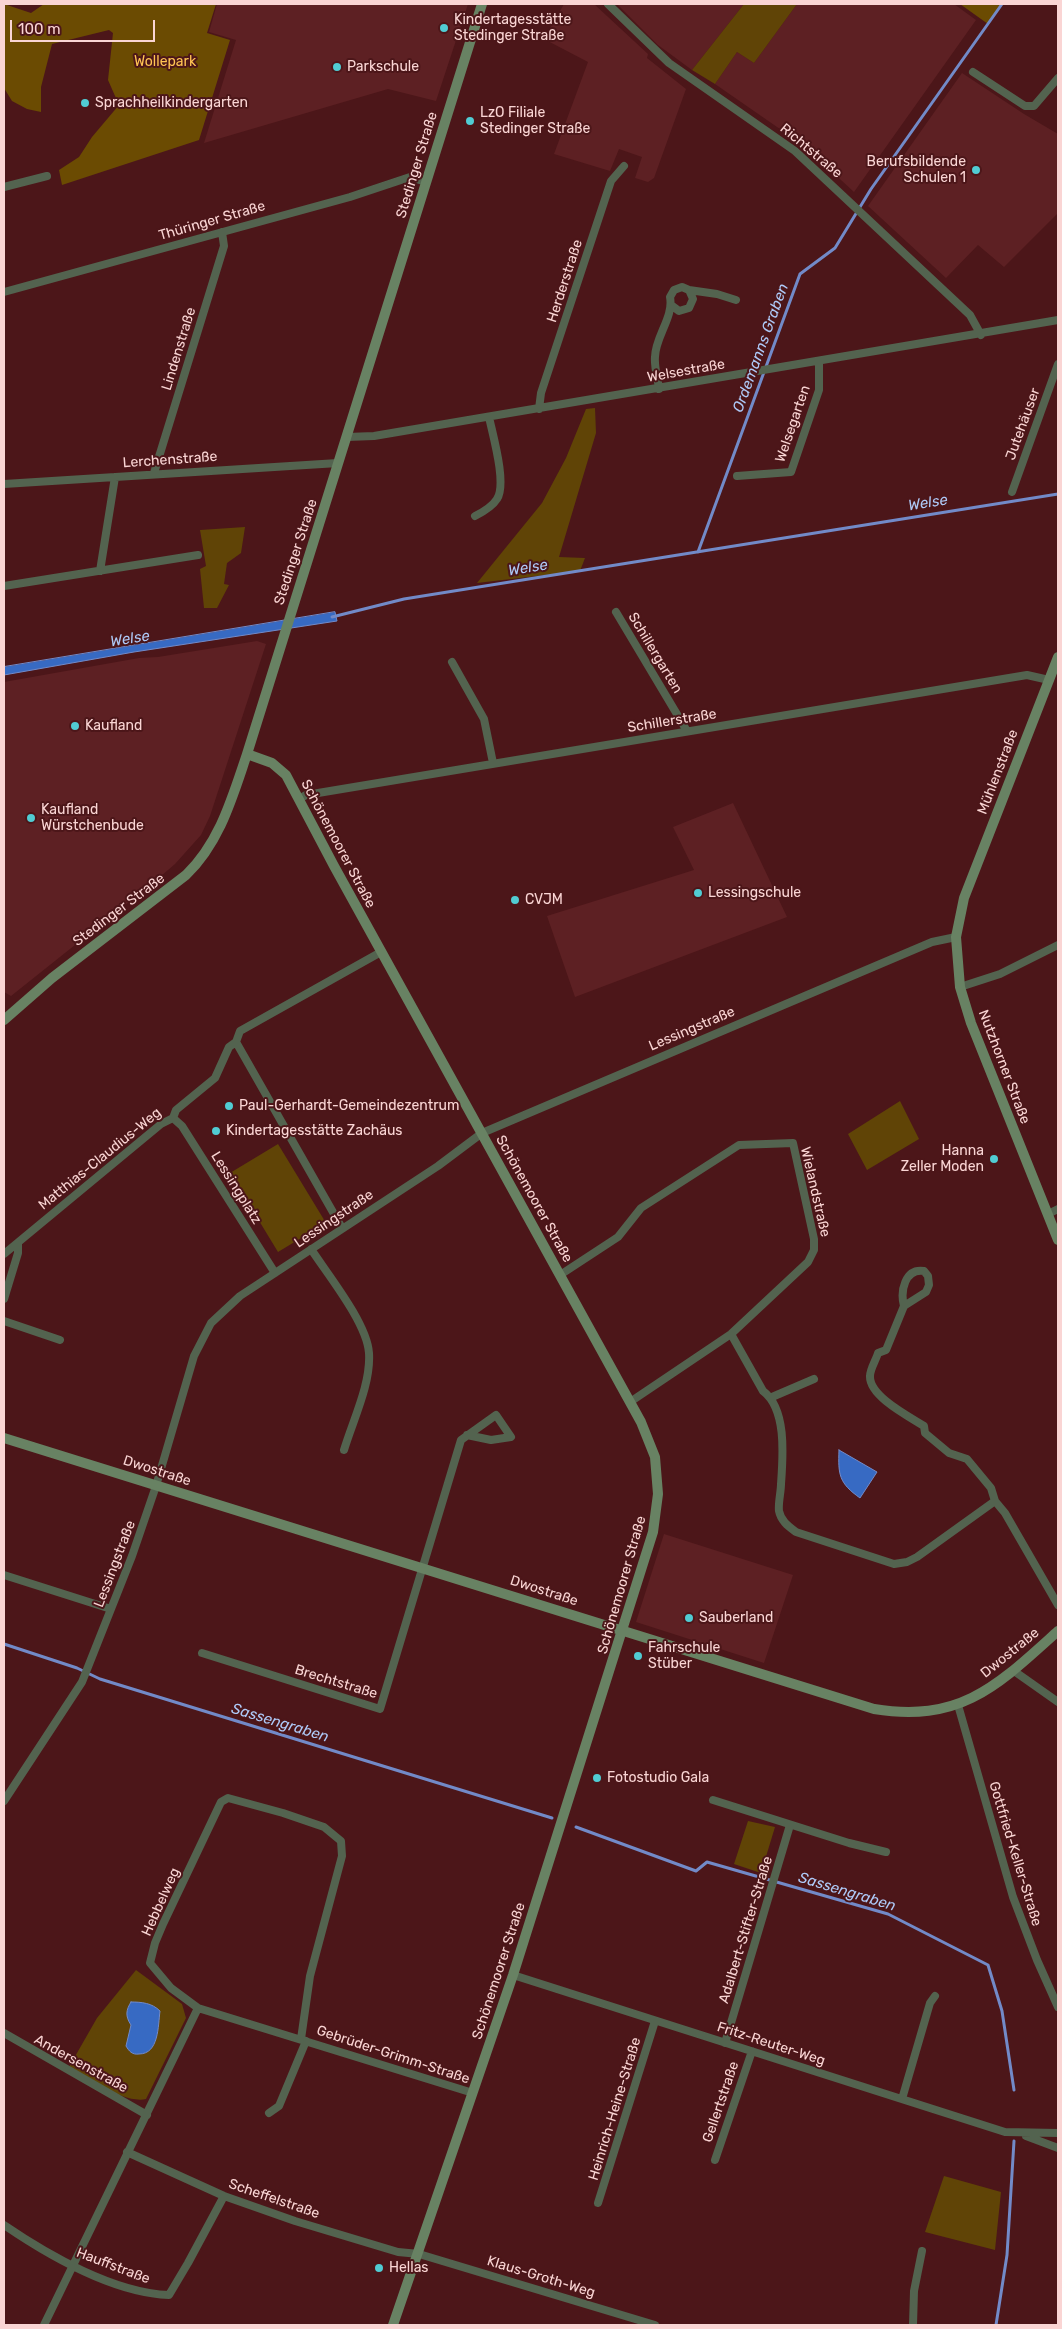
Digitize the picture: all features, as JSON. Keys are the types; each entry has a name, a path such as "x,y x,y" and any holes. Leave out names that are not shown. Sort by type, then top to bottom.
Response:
{"street":[{"name":"Stedinger Straße","path":"5,1016 155,900 200,862 222,825 248,754 482,4"},
{"name":"Richtstraße","path":"608,4 669,63 795,151 970,315 981,335"},
{"path":"973,72 1025,106 1034,106 1058,78"},
{"name":"Herderstraße","path":"539,409 541,393 611,181 624,166"},
{"path":"4,187 47,176"},
{"name":"Thüringer Straße","path":"4,292 350,197 410,177 426,182"},
{"name":"Lindenstraße","path":"154,473 224,246 222,232"},
{"path":"659,389 655,358 658,338 671,305 670,297 674,290 682,288 717,294 736,300"},
{"path":"671,305 679,310 689,308 693,299 689,290"},
{"name":"Welsestraße","path":"347,437 374,436 489,418 981,335 1058,320"},
{"name":"Welsegarten","path":"737,476 791,472 819,390 820,361"},
{"name":"Jutehäuser","path":"1012,492 1058,364"},
{"path":"475,516 487,509 498,499 501,484 489,418"},
{"name":"Lerchenstraße","path":"4,484 154,473 338,463"},
{"path":"100,571 115,477"},
{"path":"4,586 198,555"},
{"name":"Schillergarten","path":"616,612 687,731"},
{"name":"Mühlenstraße","path":"964,898 1058,657"},
{"path":"452,662 484,719 493,763"},
{"name":"Schillerstraße","path":"299,799 306,795 493,763 1026,675 1049,680"},
{"name":"Schönemoorer Straße","path":"248,754 280,768 299,799 381,952 641,1422 655,1457 658,1494 653,1532 513,1976 419,2254 393,2325"},
{"name":"Nutzhorner Straße","path":"964,898 956,937 960,987 981,1048 1058,1240"},
{"name":"Lessingstraße","path":"4,1801 82,1682 132,1556 156,1486 194,1356 211,1323 240,1296 438,1166 482,1133 932,942 956,937"},
{"path":"960,987 1000,974 1058,946"},
{"name":"Matthias-Claudius-Weg","path":"4,1254 161,1124 173,1118 176,1110 215,1078 229,1047 236,1042 240,1031 381,952"},
{"path":"236,1042 342,1228"},
{"name":"Lessingplatz","path":"173,1118 182,1126 275,1273"},
{"name":"Wielandstraße","path":"560,1275 618,1237 641,1208 739,1145 793,1143 814,1239 814,1250 808,1262 799,1273 731,1334 630,1402"},
{"path":"1048,1214 1058,1209"},
{"path":"4,1299 7,1276 18,1252 18,1243"},
{"path":"311,1249 364,1331 369,1353 366,1380 344,1450"},
{"path":"904,1306 901,1296 909,1274 916,1270 924,1271 928,1276 929,1285 926,1292 904,1306 886,1350 878,1353 870,1375 872,1386 878,1395 924,1426 925,1433 949,1453 967,1460 991,1488 995,1501 1006,1513 1058,1605"},
{"path":"4,1321 60,1340"},
{"path":"731,1334 764,1391 772,1397 780,1422 782,1466 779,1512 784,1524 796,1532 894,1564 906,1562 917,1557 995,1501"},
{"path":"772,1397 814,1379"},
{"path":"422,1568 461,1440 467,1435 496,1414 510,1437 491,1440 467,1435"},
{"name":"Dwostraße","path":"4,1438 874,1709 900,1713 916,1713 958,1705 993,1686 1014,1671 1058,1631"},
{"name":"Brechtstraße","path":"202,1653 380,1709 422,1568"},
{"path":"4,1575 111,1609"},
{"path":"1014,1671 1058,1702"},
{"name":"Gottfried-Keller-Straße","path":"958,1705 1013,1897 1036,1960 1058,2007"},
{"name":"Hebbelweg","path":"198,2008 171,1988 150,1963 155,1943 163,1924 222,1802 228,1798 283,1813 324,1827 341,1841 342,1856 310,1976 303,2040"},
{"path":"713,1800 849,1844 886,1852"},
{"name":"Adalbert-Stifter-Straße","path":"724,2043 790,1825"},
{"name":"Fritz-Reuter-Weg","path":"513,1976 1005,2132 1022,2134"},
{"path":"902,2099 930,2003 935,1996"},
{"path":"44,2325 198,2008"},
{"name":"Gebrüder-Grimm-Straße","path":"198,2008 473,2093"},
{"name":"Heinrich-Heine-Straße","path":"598,2204 655,2021"},
{"name":"Andersenstraße","path":"4,2033 147,2114"},
{"name":"Gebrüder-Grimm-Straße","path":"269,2113 279,2106 303,2040"},
{"name":"Gellertstraße","path":"715,2160 752,2051"},
{"path":"1022,2134 1058,2133"},
{"path":"1022,2134 1058,2148"},
{"name":"Scheffelstraße","path":"127,2152 224,2196 296,2221 398,2252 419,2254"},
{"name":"Hauffstraße","path":"4,2225 31,2244 110,2281 153,2295 169,2295 224,2196"},
{"path":"913,2325 914,2291 922,2251"},
{"name":"Klaus-Groth-Weg","path":"419,2254 655,2325"}],"shaded area":[{"name":"Parkschule","path":"217,4 468,4 436,101 388,89 204,143 236,40 209,32"},
{"path":"564,4 594,4 648,54 647,58 686,89 654,178 648,182 635,178 642,157 619,149 610,171 554,154 588,62 544,39"},
{"path":"617,4 744,4 692,70 658,45"},
{"path":"744,4 797,4 754,63 737,52 715,84 692,70"},
{"path":"797,4 954,4 976,20 854,192 803,145 715,84 737,52 754,63"},
{"name":"Berufsbildende Schulen 1","path":"962,73 1058,134 1058,213 1004,267 978,245 946,278 868,206"},
{"path":"595,408 596,433 559,557 585,558 580,571 477,583 542,503 566,458 586,409"},
{"path":"245,527 241,553 227,563 224,584 229,585 217,608 204,608 200,569 206,566 200,530"},
{"path":"257,641 266,644 210,816 201,835 175,864 154,882 11,996 4,992 4,682 139,658 158,657"},
{"name":"Lessingschule","path":"733,803 787,917 575,997 547,916 694,870 673,827"},
{"path":"900,1101 919,1139 867,1170 848,1134"},
{"path":"278,1144 326,1223 278,1252 230,1173"},
{"path":"664,1534 793,1575 764,1663 636,1622"},
{"path":"748,1821 775,1827 761,1873 734,1864"},
{"path":"136,1970 182,2004 186,2018 146,2099 137,2100 117,2094 69,2067 97,2018"},
{"path":"944,2176 1001,2192 995,2250 925,2232"}],"green space":[{"name":"Wollepark","path":"4,4 31,13 44,4 216,4 207,33 230,40 199,140 62,185 59,170 79,157 92,137 119,105 108,80 113,33 109,30 52,44 41,87 41,112 27,109 12,101 4,88"},
{"path":"960,4 1002,4 988,24"}],"water":[{"path":"335,612 337,621 134,652 4,675 4,667"},
{"path":"839,1450 877,1472 860,1498 848,1488 841,1478"},
{"path":"131,2002 154,2006 160,2011 158,2031 154,2044 146,2053 134,2054 126,2046 131,2025 127,2013"}],"waterway":[{"name":"Ordemanns Graben","path":"698,552 800,274 835,248 871,189 1002,4"},
{"name":"Ordemanns Graben","path":"332,617 404,599 1058,494"},
{"name":"Sassengraben","path":"4,1644 77,1668 100,1679 552,1818"},
{"name":"Sassengraben","path":"576,1827 696,1871 707,1862 888,1914 988,1965 1002,2011 1014,2090"},
{"name":"Sassengraben","path":"996,2325 1007,2255 1014,2141"}],"place":[{"name":"Kindertagesstätte Stedinger Straße","path":"444,28"},
{"name":"Parkschule","path":"337,67"},
{"name":"Sprachheilkindergarten","path":"85,103"},
{"name":"LzO Filiale Stedinger Straße","path":"470,121"},
{"name":"Berufsbildende Schulen 1","path":"976,170"},
{"name":"Kaufland","path":"75,726"},
{"name":"Kaufland Würstchenbude","path":"31,818"},
{"name":"Lessingschule","path":"698,893"},
{"name":"CVJM","path":"515,900"},
{"name":"Paul-Gerhardt-Gemeindezentrum","path":"229,1106"},
{"name":"Kindertagesstätte Zachäus","path":"216,1131"},
{"name":"Hanna Zeller Moden","path":"994,1159"},
{"name":"Sauberland","path":"689,1618"},
{"name":"Fahrschule Stüber","path":"638,1656"},
{"name":"Fotostudio Gala","path":"597,1778"},
{"name":"Hellas","path":"379,2268"}],"water label":[{"name":"Welse","path":"928,503"},
{"name":"Welse","path":"528,568"},
{"name":"Welse","path":"130,639"}]}
